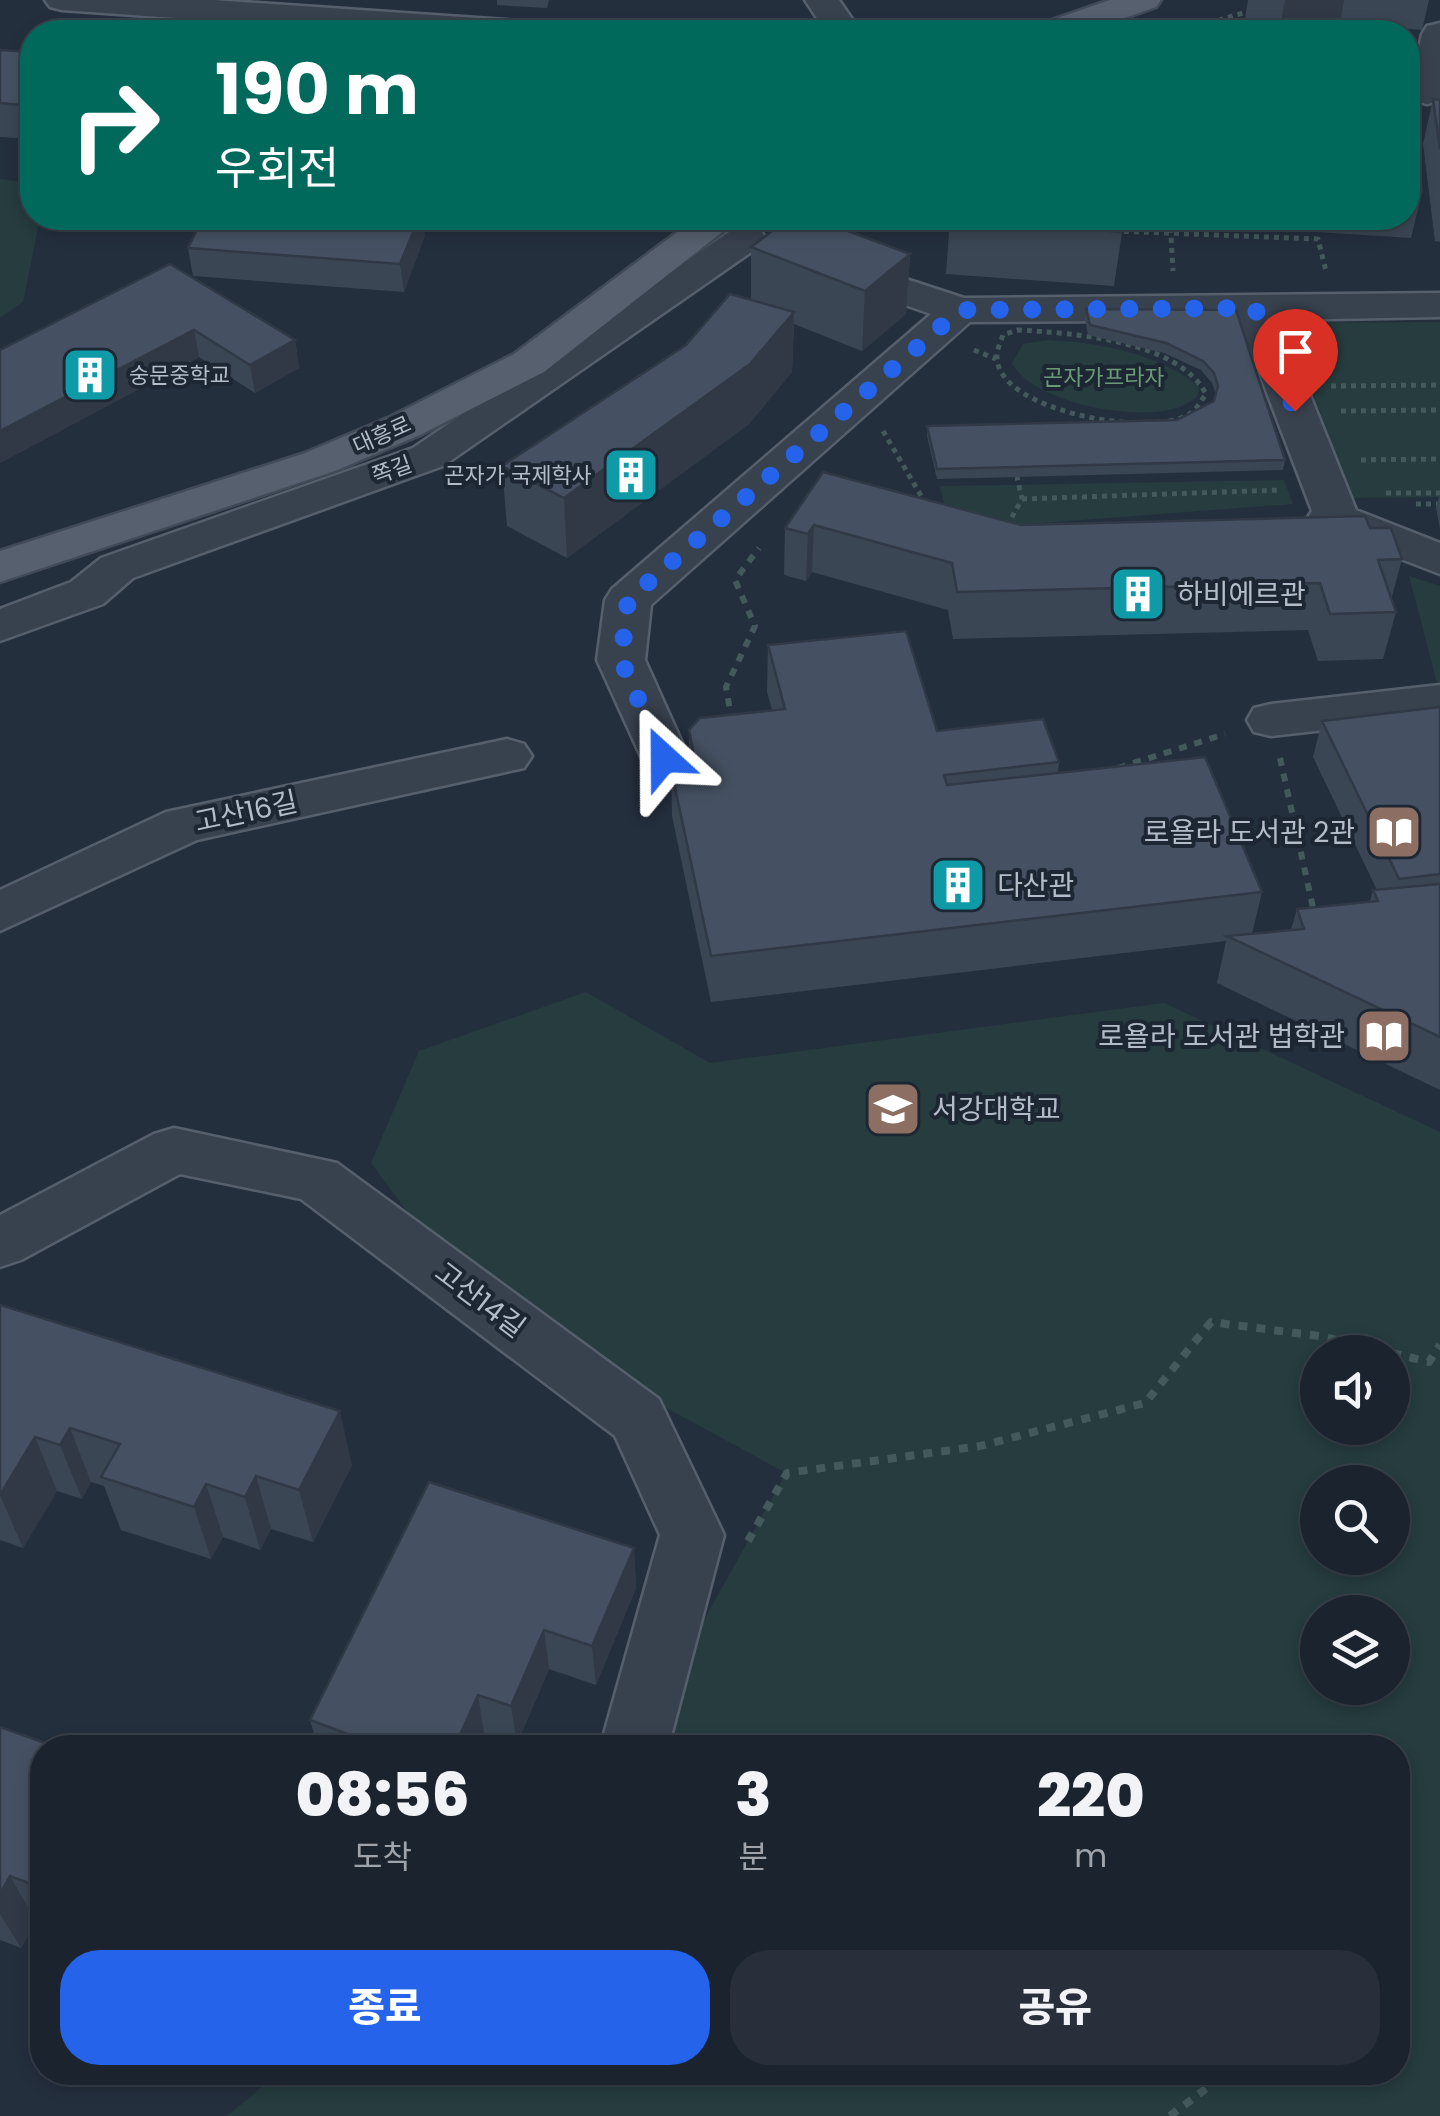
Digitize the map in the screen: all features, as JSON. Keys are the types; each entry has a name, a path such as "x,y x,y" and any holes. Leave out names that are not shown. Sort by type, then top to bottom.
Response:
{"main road":[{"path":"1095,20 1144,0"},
{"name":"대흥로","path":"0,567 320,462 405,426 529,363 751,237"}],"street":[{"path":"62,0 348,20"},
{"path":"1425,93 1440,34"},
{"path":"751,237 960,310 1440,306"},
{"name":"쪽길","path":"0,626 87,592 116,568 428,457 751,237"},
{"path":"1255,308 1325,489 1440,560"},
{"path":"664,758 621,660 628,600 960,310"},
{"path":"1280,525 1325,489"},
{"path":"1271,720 1440,701"},
{"name":"고산16길","path":"0,912 184,825 507,756"},
{"name":"고산14길","path":"0,1243 174,1150 317,1179 637,1418 692,1534 638,1735"}],"path":[{"path":"1220,20 1266,5"},
{"path":"1097,230 1318,239"},
{"path":"1170,230 1175,307"},
{"path":"1017,330 1122,344 1182,366 1198,376 1206,394 1191,413 1143,423 1050,407 1009,384 996,365 995,348 1003,335 1017,330"},
{"path":"1290,398 1440,385"},
{"path":"1206,394 1216,396"},
{"path":"1290,398 1440,410"},
{"path":"1022,498 1325,489 1440,459"},
{"path":"908,474 930,510 915,508"},
{"path":"1004,534 1022,498 1018,477"},
{"path":"734,733 726,687 754,626 735,580 768,535"},
{"path":"1106,772 1271,720 1316,919"},
{"path":"744,1550 786,1472 980,1446 1144,1403 1211,1322 1311,1335"},
{"path":"1410,1358 1429,1362 1440,1345"},
{"path":"1170,2116 1212,2085"}],"green space":[{"path":"0,179 20,182 20,230 38,230 23,302 0,318"},
{"path":"1440,322 1440,497 1352,498 1287,323"},
{"name":"곤자가프라자","path":"1048,340 1108,347 1146,358 1199,386 1198,395 1182,406 1159,412 1100,409 1071,401 1024,378 1012,363 1023,344"},
{"path":"1284,480 1293,504 1015,525 944,503 940,486"},
{"path":"1409,576 1440,586 1437,683"},
{"path":"586,992 710,1063 1164,1003 1440,1132 1440,2116 227,2116 264,2085 1410,2085 1410,1735 640,1735 786,1473 476,1304 371,1163 419,1051"}],"building":[{"path":"0,50 20,51 20,105 0,103"},
{"path":"1433,99 1440,100 1440,149"},
{"path":"197,230 414,230 400,264 188,248"},
{"path":"773,230 845,230 910,254 865,291 751,247"},
{"path":"170,264 295,340 250,365 194,330 0,431 0,350"},
{"path":"730,294 794,312 750,364 564,498 502,466 686,345"},
{"path":"1086,309 1236,310 1285,460 937,469 927,426 1177,420 1214,401 1218,386 1214,373 1203,361 1166,343 1090,325"},
{"path":"823,472 1021,525 1365,516 1370,528 1391,528 1402,559 1378,560 1396,612 1330,614 1320,583 957,592 952,563 814,525 808,534 785,528"},
{"name":"다산관","path":"906,631 937,731 1043,719 1059,762 944,775 947,785 1205,757 1262,892 711,956 671,769 696,766 689,730 700,718 785,709 768,645"},
{"name":"로욜라 도서관 2관","path":"1440,707 1440,874 1399,879 1322,721"},
{"path":"1440,884 1440,1037 1227,936 1304,929 1297,909 1378,901 1373,890"},
{"path":"0,1305 340,1411 299,1490 256,1476 245,1497 206,1484 194,1507 101,1477 120,1444 70,1428 60,1445 35,1437 0,1495"},
{"path":"429,1482 634,1548 592,1646 544,1630 511,1706 478,1695 460,1735 350,1735 310,1720"},
{"path":"0,1727 30,1738 30,1884 10,1876 0,1894"}],"place":[{"name":"숭문중학교","path":"90,375"},
{"name":"곤자가 국제학사","path":"631,475"},
{"name":"하비에르관","path":"1138,594"},
{"name":"로욜라 도서관 2관","path":"1394,832"},
{"name":"다산관","path":"958,885"},
{"name":"로욜라 도서관 법학관","path":"1384,1036"},
{"name":"서강대학교","path":"893,1109"}],"route":[{"path":"664,758 621,660 628,600 960,310 1255,308 1295,411"}]}
